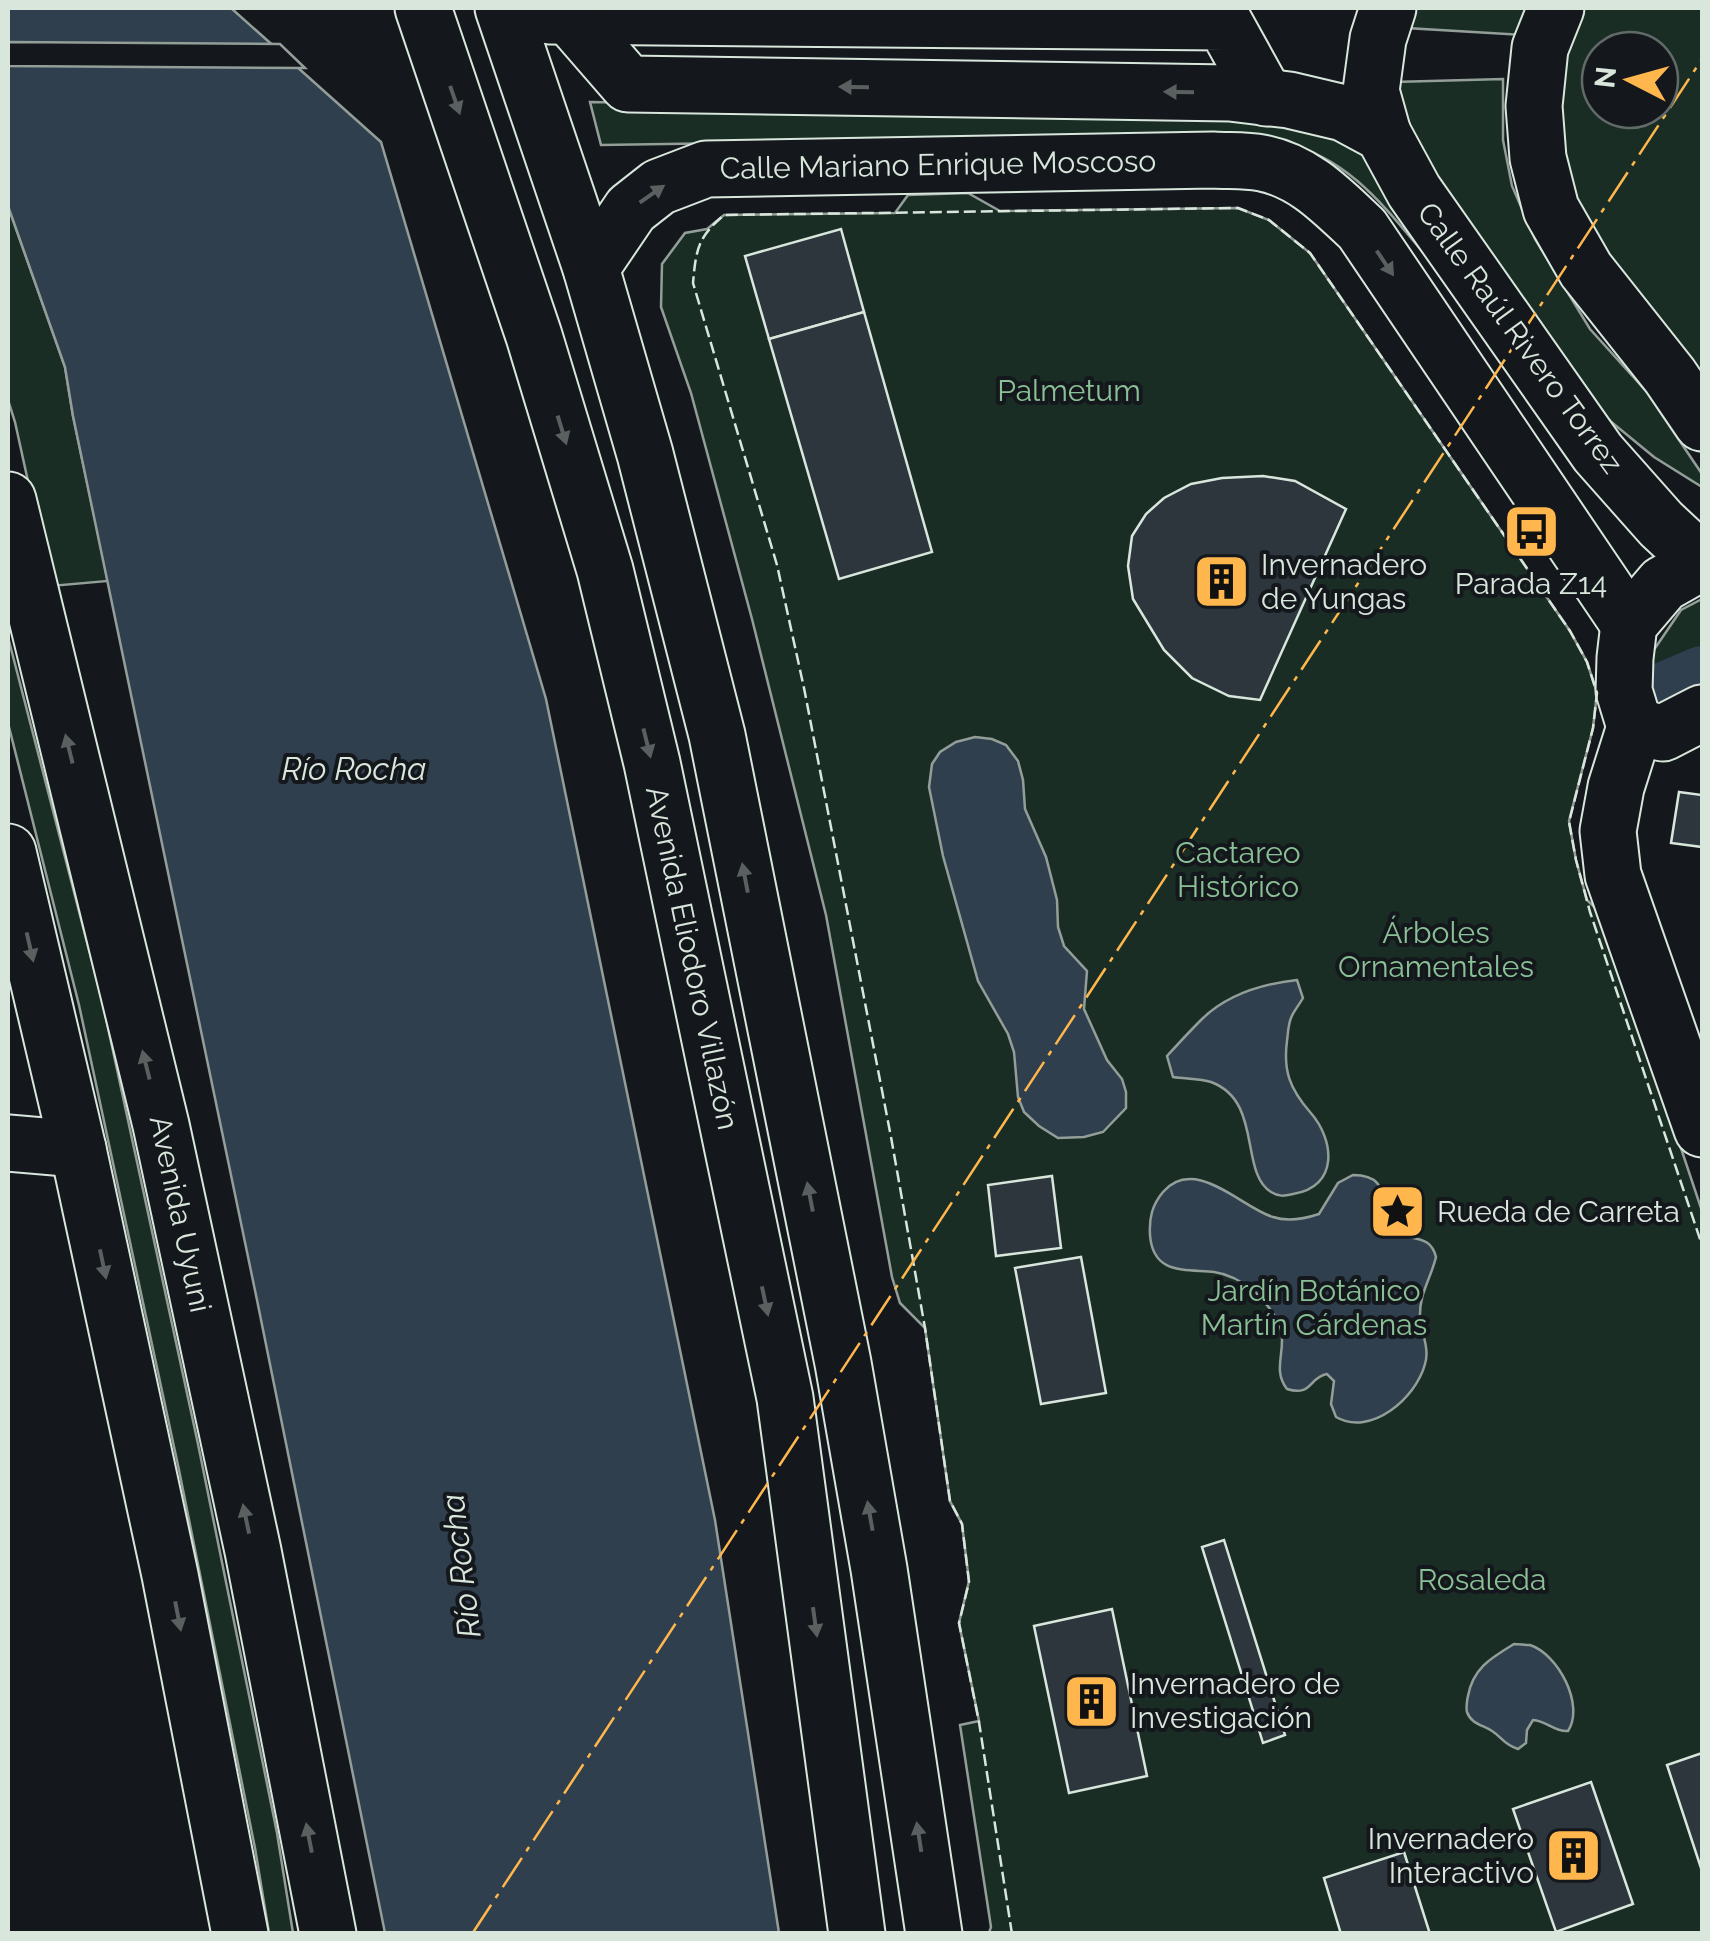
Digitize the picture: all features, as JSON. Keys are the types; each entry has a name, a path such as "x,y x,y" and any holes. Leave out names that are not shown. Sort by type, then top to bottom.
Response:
{"main road":[{"name":"Avenida Eliodoro Villazón","path":"423,8 534,336 605,570 652,763 786,1398 857,1934"},
{"name":"Calle Raúl Rivero Torrez","path":"1388,8 1378,38 1364,124 1598,452 1660,524 1702,562"},
{"path":"1556,8 1540,48 1534,106 1538,158 1552,208 1586,270 1702,423"},
{"path":"934,1934 879,1570 843,1364 720,754 645,454 590,268 504,12 569,16 1224,22 1266,98 1289,100 1364,124"},
{"name":"Calle Mariano Enrique Moscoso","path":"590,268 632,209 659,187 706,169 1213,160 1260,163 1289,171 1321,191 1362,229 1630,624"},
{"name":"Avenida Uyuni","path":"8,500 161,1124 253,1551 328,1934"},
{"path":"1702,562 1662,584 1630,624 1624,691 1634,727 1608,831 1614,875 1702,1130"},
{"path":"1634,727 1663,732 1702,713"},
{"path":"8,852 78,1149 170,1575 240,1934"},
{"path":"8,1143 78,1149"}],"green space":[{"path":"1414,8 1535,8 1523,35 1407,28"},
{"path":"1576,8 1702,8 1702,381 1614,265 1568,180 1558,114 1562,60"},
{"path":"1503,79 1503,140 1512,186 1535,239 1590,329 1646,391 1702,474 1702,487 1654,457 1576,393 1411,153 1394,82"},
{"path":"590,102 1175,113 1327,132 1365,153 1434,265 1386,209 1350,175 1330,161 1284,144 1214,136 601,145"},
{"name":"Jardín Botánico Martín Cárdenas","path":"968,193 1000,211 1238,208 1269,220 1310,253 1570,631 1587,662 1597,693 1593,728 1569,821 1576,860 1587,900 1603,915 1702,1211 1702,1933 989,1933 960,1725 979,1721 959,1623 969,1581 962,1524 950,1501 925,1328 900,1303 892,1277 826,915 691,393 661,307 662,264 685,233 707,229 724,215 895,213 908,195"},
{"path":"8,206 65,367 108,581 51,586 8,400"},
{"path":"1702,599 1702,701 1653,707 1649,657 1681,610"},
{"path":"8,637 102,1000 198,1444 277,1833 293,1933 269,1933 179,1470 79,1005 8,723"}],"water":[{"name":"Río Rocha","path":"8,8 231,8 381,142 546,699 715,1520 779,1933 385,1933 65,367 8,206"},
{"path":"975,737 1006,745 1018,761 1025,809 1046,857 1064,946 1087,971 1084,1009 1107,1060 1122,1079 1126,1108 1103,1132 1058,1138 1024,1112 1008,1034 978,981 943,856 929,787 932,764 940,752"},
{"path":"1297,980 1303,998 1289,1024 1287,1071 1297,1095 1324,1136 1328,1161 1319,1182 1308,1190 1282,1196 1261,1182 1238,1104 1227,1091 1211,1082 1173,1077 1167,1056 1222,1003 1270,984"},
{"path":"1353,1175 1374,1180 1393,1226 1428,1244 1436,1257 1420,1309 1426,1352 1420,1377 1390,1411 1363,1422 1336,1417 1331,1404 1334,1381 1327,1374 1306,1389 1287,1389 1280,1375 1279,1325 1255,1292 1225,1275 1182,1270 1164,1263 1152,1248 1150,1235 1156,1202 1176,1182 1204,1181 1261,1212 1290,1220 1319,1214 1338,1183"},
{"path":"1514,1644 1530,1645 1550,1659 1566,1682 1573,1708 1568,1731 1533,1720 1526,1743 1518,1749 1474,1722 1467,1709 1470,1686 1479,1671"}],"pier":[{"path":"8,42 280,44 305,68 8,66"}],"building":[{"path":"841,229 864,312 769,339 745,256"},
{"path":"864,312 932,552 839,579 769,339"},
{"name":"Invernadero de Yungas","path":"1263,476 1295,481 1346,509 1260,700 1229,696 1192,678 1164,650 1133,599 1128,566 1132,536 1146,514 1164,498 1191,484"},
{"path":"1679,792 1702,795 1702,847 1671,843"},
{"path":"1052,1176 1061,1248 996,1256 988,1185"},
{"path":"1081,1257 1106,1393 1041,1404 1015,1268"},
{"path":"1224,1540 1285,1735 1263,1743 1202,1547"},
{"name":"Invernadero de Investigación","path":"1112,1609 1147,1776 1069,1793 1034,1626"},
{"path":"1702,1753 1702,1871 1667,1765"},
{"name":"Invernadero Interactivo","path":"1591,1782 1633,1904 1556,1932 1513,1809"},
{"path":"1404,1852 1430,1934 1341,1934 1324,1878"}],"waterway":[{"path":"1667,691 1702,676"}],"fence":[{"path":"1012,1934 979,1722 959,1623 969,1582 962,1524 950,1501 925,1328 891,1137 777,565 693,283 700,244 715,223 724,215 1238,208 1269,220 1310,253 1570,631 1587,662 1597,693 1593,728 1569,822 1576,860 1702,1245"}],"power":[{"path":"472,1934 1702,59"}],"place":[{"name":"Parada Z14","path":"1531,531"},
{"name":"Invernadero de Yungas","path":"1222,582"},
{"name":"Rueda de Carreta","path":"1398,1212"},
{"name":"Invernadero de Investigación","path":"1091,1701"},
{"name":"Invernadero Interactivo","path":"1573,1856"}],"park label":[{"name":"Palmetum","path":"1069,391"},
{"name":"Cactareo Histórico","path":"1238,870"},
{"name":"Árboles Ornamentales","path":"1436,950"},
{"name":"Rosaleda","path":"1482,1580"}]}
